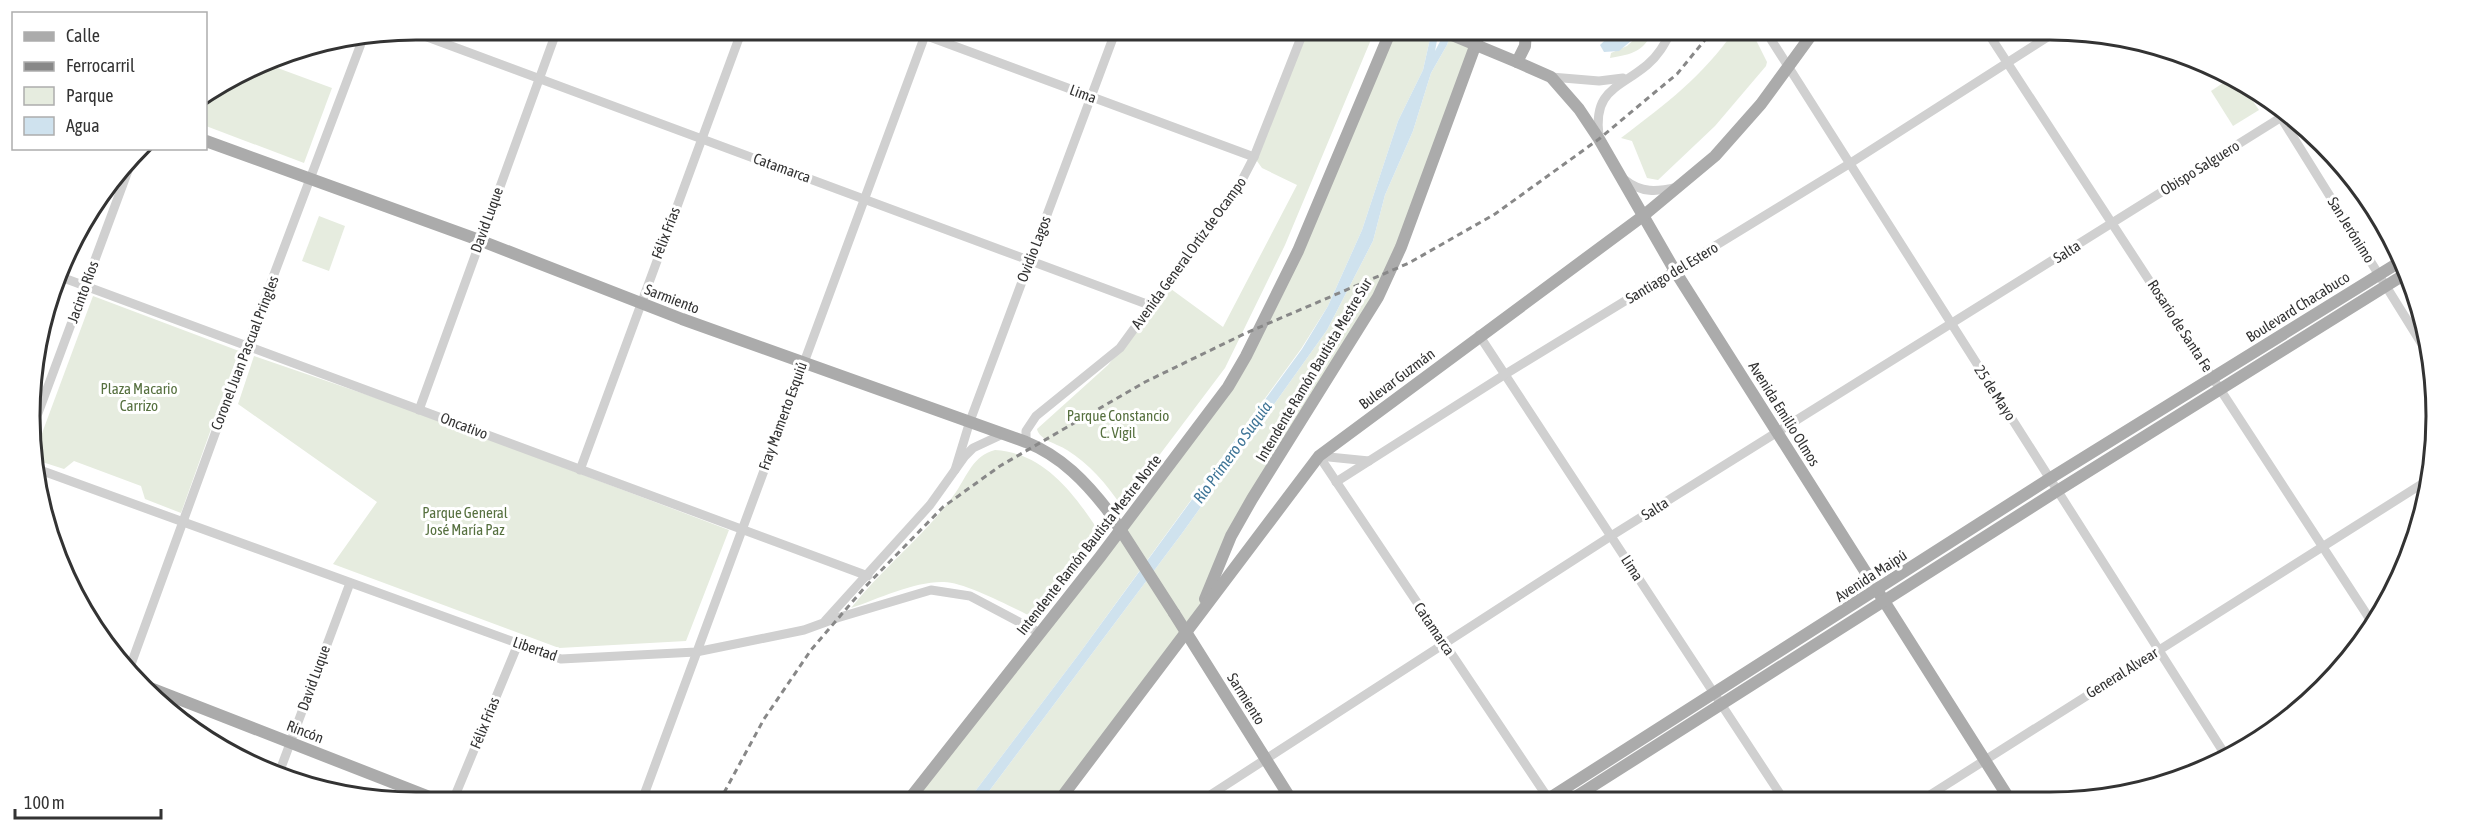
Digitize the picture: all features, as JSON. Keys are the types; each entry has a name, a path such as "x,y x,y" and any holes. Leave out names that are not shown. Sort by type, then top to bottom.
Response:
{"main road":[{"name":"Intendente Ramón Bautista Mestre Norte","path":"915,792 1228,387 1246,356 1298,251 1387,40"},
{"name":"Avenida Emilio Olmos","path":"1464,40 1551,77 1579,109 1599,139 1675,271 1779,433 1878,596 2005,792"},
{"name":"Intendente Ramón Bautista Mestre Sur","path":"1196,618 1231,536 1251,499 1378,297 1401,247 1477,40"},
{"path":"1517,62 1526,46 1526,40"},
{"name":"Bulevar Guzmán","path":"1068,792 1319,456 1682,185 1739,132 1807,40"},
{"name":"Sarmiento","path":"207,141 479,240 802,363 970,421 1026,442 1057,458 1079,477 1109,512 1286,792"},
{"name":"Boulevard Chacabuco","path":"2213,377 2394,266"},
{"name":"Boulevard Chacabuco","path":"2221,388 2399,278"},
{"name":"Avenida Maipú","path":"1878,596 2049,479 2213,377"},
{"name":"Avenida Maipú","path":"1561,792 2221,388"},
{"name":"Rincón","path":"162,693 417,792"},
{"name":"Avenida Maipú","path":"1582,792 1717,698"}],"street":[{"name":"Catamarca","path":"436,40 1152,306"},
{"name":"David Luque","path":"418,410 553,40"},
{"name":"Félix Frías","path":"580,470 738,40"},
{"name":"Fray Mamerto Esquiú","path":"645,792 923,40"},
{"name":"Lima","path":"944,40 1254,157"},
{"name":"Ovidio Lagos","path":"955,470 970,421 1112,40"},
{"name":"Avenida General Ortiz de Ocampo","path":"1026,442 1026,431 1036,416 1120,348 1241,182 1254,157 1300,40"},
{"path":"1599,139 1597,122 1603,99 1613,86 1639,71 1656,57 1666,40"},
{"name":"25 de Mayo","path":"1771,40 2222,750"},
{"name":"Rosario de Santa Fe","path":"1992,40 2368,616"},
{"name":"Santiago del Estero","path":"1336,482 1504,375 1849,164 2043,40"},
{"name":"Coronel Juan Pascual Pringles","path":"132,662 247,346 361,45"},
{"path":"1551,77 1613,80 1639,71"},
{"name":"Obispo Salguero","path":"2112,223 2279,119"},
{"name":"San Jerónimo","path":"2292,130 2416,335"},
{"path":"1621,177 1644,190 1660,190 1682,185"},
{"name":"Jacinto Ríos","path":"40,407 124,180"},
{"name":"Salta","path":"1215,792 1611,536 2112,223"},
{"name":"Oncativo","path":"67,279 867,576"},
{"name":"Lima","path":"1479,335 1779,792"},
{"name":"Ovidio Lagos","path":"821,625 930,505 973,448 1003,434"},
{"name":"Catamarca","path":"1319,456 1543,792"},
{"path":"1319,456 1369,461"},
{"name":"Libertad","path":"45,472 561,659 696,652 821,625 868,608 931,590 970,596 1040,633"},
{"name":"General Alvear","path":"1934,792 2419,486"},
{"name":"David Luque","path":"281,767 350,583"},
{"name":"Félix Frías","path":"457,792 518,644"}],"green space":[{"name":"Parque Constancio C. Vigil","path":"1300,40 1371,40 1285,245 1225,368 1121,506 1104,482 1090,468 1067,450 1045,439 1037,429 1108,365 1171,289 1223,327 1297,185 1262,168 1254,157"},
{"path":"1387,40 1430,40 1423,70 1398,121 1362,230 1328,306 1301,349 1079,654 975,792 915,792 1246,356"},
{"path":"1449,40 1477,40 1401,247 1252,499 1196,618 1066,792 988,792 1183,532 1327,330 1373,241 1385,195 1413,131 1431,73"},
{"path":"1633,40 1648,40 1636,51 1610,58 1611,53 1627,46"},
{"path":"1727,40 1756,40 1767,62 1766,66 1715,126 1658,180 1647,178 1632,141 1621,138 1669,101"},
{"path":"277,68 332,88 304,163 207,126 207,105 250,79"},
{"path":"2223,83 2252,100 2259,110 2233,126 2211,91"},
{"path":"319,216 345,226 329,271 302,261"},
{"name":"Plaza Macario Carrizo","path":"93,296 239,351 181,513 145,499 141,486 74,461 64,469 44,462 41,436"},
{"name":"Parque General José María Paz","path":"254,356 411,410 729,530 686,641 559,648 333,564 377,502 238,404"},
{"path":"995,450 1029,459 1057,478 1080,504 1100,533 1034,618 964,586 944,582 909,587 851,608 944,508 976,461"}],"water":[{"name":"Río Primero o Suquía","path":"1430,40 1437,40 1435,51 1441,40 1449,40 1431,73 1413,131 1385,195 1373,241 1327,330 1183,532 988,792 975,792 1079,654 1302,349 1328,306 1362,230 1398,121 1423,70"},
{"path":"1605,40 1632,40 1619,51 1604,52 1600,45"}],"railway":[{"path":"724,792 764,719 811,650 865,587 943,507 1000,466 1145,382 1246,333 1409,263 1495,214 1599,139 1677,74 1705,40"}]}
